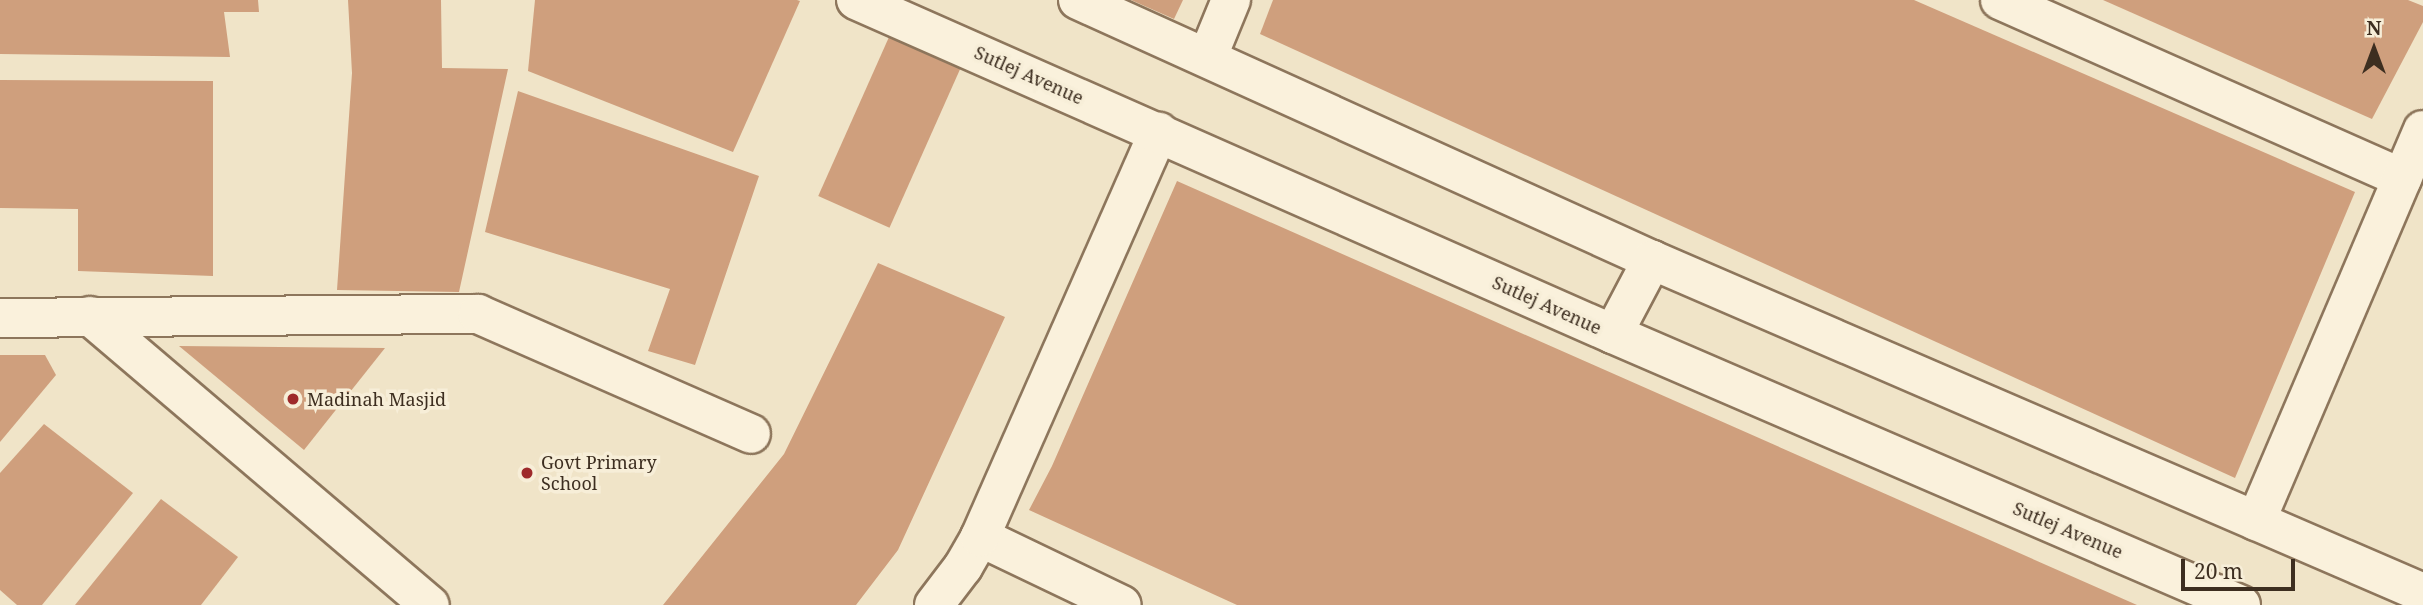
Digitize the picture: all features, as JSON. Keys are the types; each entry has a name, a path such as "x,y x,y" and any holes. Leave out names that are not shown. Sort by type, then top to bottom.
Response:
{"street":[{"name":"Sutlej Avenue","path":"856,0 1613,334 2241,605"},
{"path":"1079,0 1208,56 1652,260 2423,593"},
{"path":"1208,56 1231,0"},
{"path":"2000,0 2402,178"},
{"path":"2256,521 2423,130"},
{"path":"934,605 963,567 980,537 1159,132"},
{"path":"1613,334 1652,260"},
{"path":"0,318 478,314 751,434"},
{"path":"90,316 430,605"},
{"path":"980,537 1122,605"}],"building":[{"path":"0,0 258,0 259,12 224,12 230,57 0,54"},
{"path":"348,0 441,0 442,68 508,69 459,292 337,290 352,73"},
{"path":"535,0 800,1 733,152 528,71"},
{"path":"1131,0 1183,0 1174,19"},
{"path":"1273,0 1914,0 2355,192 2235,478 1260,34"},
{"path":"2103,0 2408,0 2423,6 2423,22 2372,119"},
{"path":"889,37 960,69 889,228 818,196"},
{"path":"0,80 213,81 213,276 78,271 78,209 0,208"},
{"path":"518,91 759,176 695,365 648,351 670,289 485,232"},
{"path":"1177,181 2137,605 1237,605 1029,510 1052,466"},
{"path":"878,263 1005,317 898,550 856,605 663,605 784,454"},
{"name":"Madinah Masjid","path":"179,346 385,348 304,450"},
{"path":"0,355 45,355 56,375 0,442"},
{"path":"44,424 133,493 42,605 17,605 0,590 0,473"},
{"path":"161,499 238,557 201,605 75,605"}],"place":[{"name":"Madinah Masjid","path":"293,399"},
{"name":"Govt Primary School","path":"527,473"}]}
